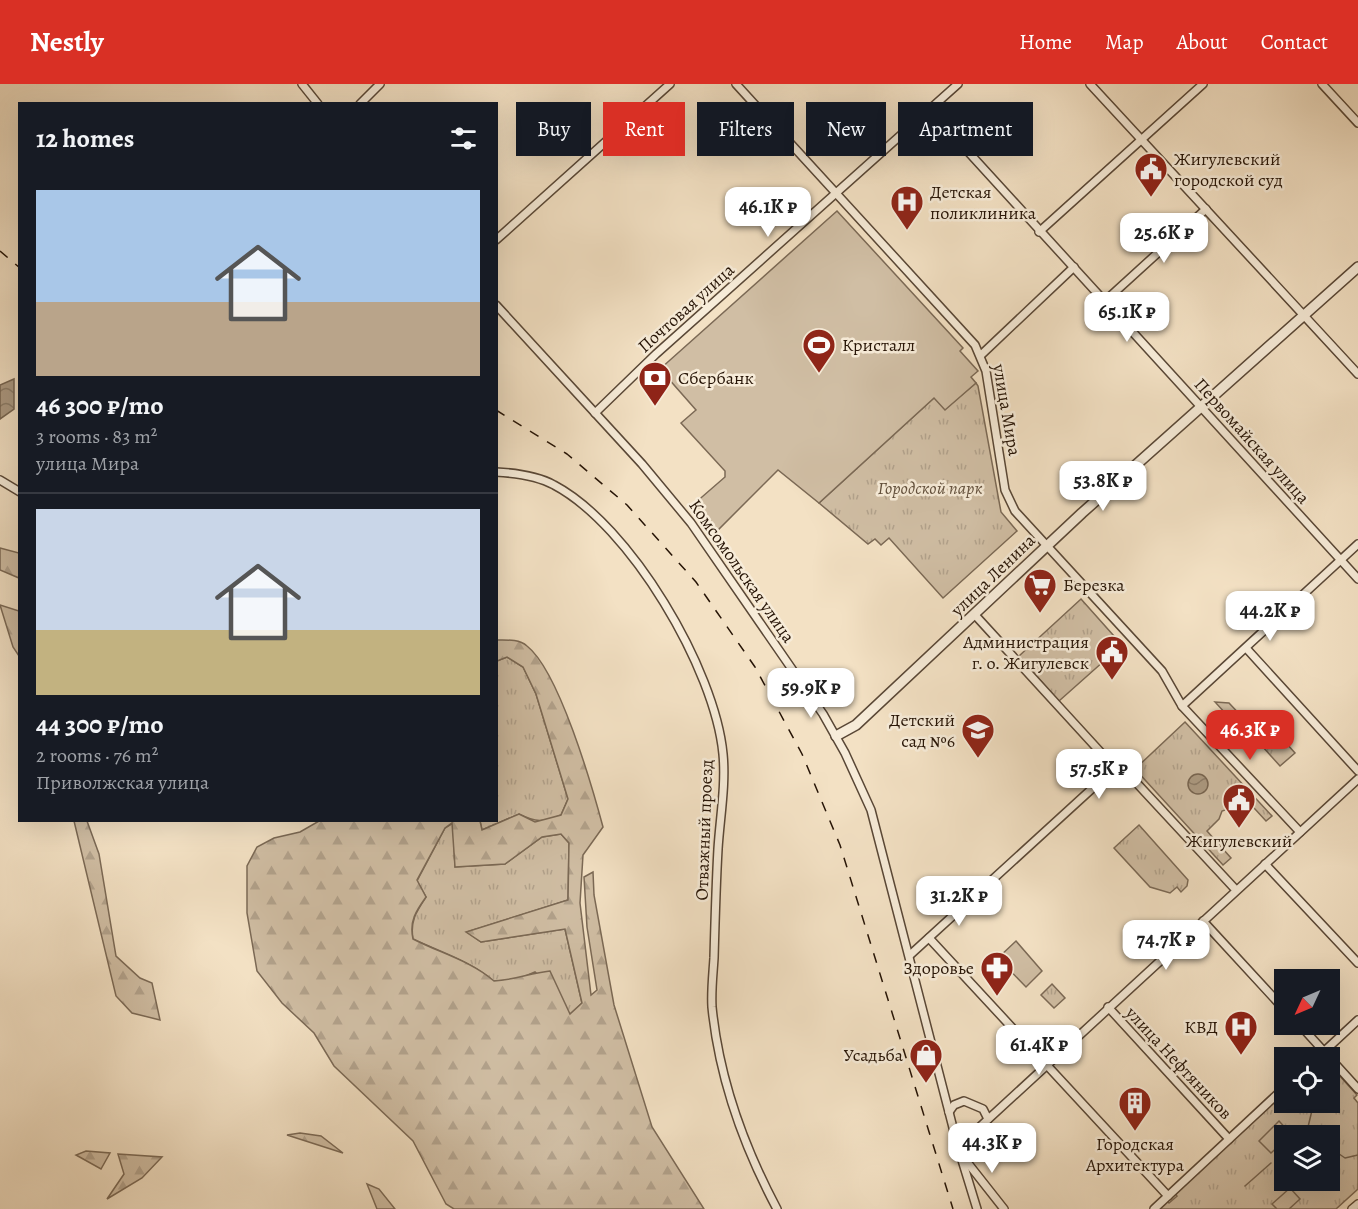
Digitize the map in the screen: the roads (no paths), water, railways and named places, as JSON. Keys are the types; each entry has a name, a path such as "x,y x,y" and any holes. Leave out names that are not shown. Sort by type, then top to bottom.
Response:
{"street":[{"path":"302,84 316,102"},
{"path":"362,102 380,84"},
{"path":"498,238 670,84"},
{"name":"улица Мира","path":"736,84 981,355 1010,504 1162,671 1182,706 1300,832"},
{"name":"Почтовая улица","path":"939,102 958,84"},
{"path":"1090,84 1358,374"},
{"path":"1040,232 1203,84"},
{"path":"1322,84 1358,123"},
{"name":"Почтовая улица","path":"595,412 656,354 898,138"},
{"name":"Первомайская улица","path":"971,156 1358,579"},
{"path":"1105,301 1206,209"},
{"path":"981,355 1074,267"},
{"name":"улица Ленина","path":"836,735 856,725 1200,406 1358,267"},
{"name":"Комсомольская улица","path":"498,307 595,412 692,523 836,735 871,810 959,1150 977,1209"},
{"name":"Отважный проезд","path":"498,472 551,483 575,498 597,519 646,574 661,597 709,693 720,729 724,784 718,848 712,1005 717,1044 740,1129 755,1169 777,1209"},
{"path":"0,480 18,491"},
{"path":"1182,706 1358,544"},
{"path":"975,615 1236,890"},
{"path":"1245,648 1358,771"},
{"path":"910,955 1117,766"},
{"path":"1004,1209 959,1150 988,1119 1108,1007 1358,779"},
{"path":"1265,864 1358,963"},
{"path":"1203,921 1274,998"},
{"path":"929,939 1168,1196"},
{"name":"улица Нефтяников","path":"1108,1007 1229,1138"},
{"path":"1328,1047 1358,1020"},
{"path":"1309,1035 1320,1047"},
{"path":"1340,1069 1358,1089"},
{"path":"1154,1209 1274,1097"},
{"path":"949,1112 954,1105 964,1101 983,1110 988,1119"},
{"path":"1352,1209 1358,1204"}],"water":[{"path":"14,379 14,409 0,419 0,385"},
{"path":"1194,774 1202,774 1208,780 1208,788 1202,794 1194,794 1188,788 1188,780"}],"waterway":[{"path":"1308,1125 1311,1113"},
{"path":"1340,1155 1345,1158 1358,1155"},
{"path":"1245,1186 1271,1163"}],"railway":[{"path":"0,251 18,266"},
{"path":"498,411 567,454 627,505 696,582 755,667 802,754 840,845 953,1209"}],"place":[{"name":"Жигулевский городской суд","path":"1151,198"},
{"name":"Детская поликлиника","path":"907,231"},
{"name":"Кристалл","path":"819,374"},
{"name":"Сбербанк","path":"655,407"},
{"name":"Березка","path":"1040,614"},
{"name":"Администрация г. о. Жигулевск","path":"1112,681"},
{"name":"Детский сад №6","path":"978,759"},
{"name":"Жигулевский","path":"1239,829"},
{"name":"Здоровье","path":"997,997"},
{"name":"КВД","path":"1241,1056"},
{"name":"Усадьба","path":"926,1084"},
{"name":"Городская Архитектура","path":"1135,1132"}],"park label":[{"name":"Городской парк","path":"930,488"}]}
